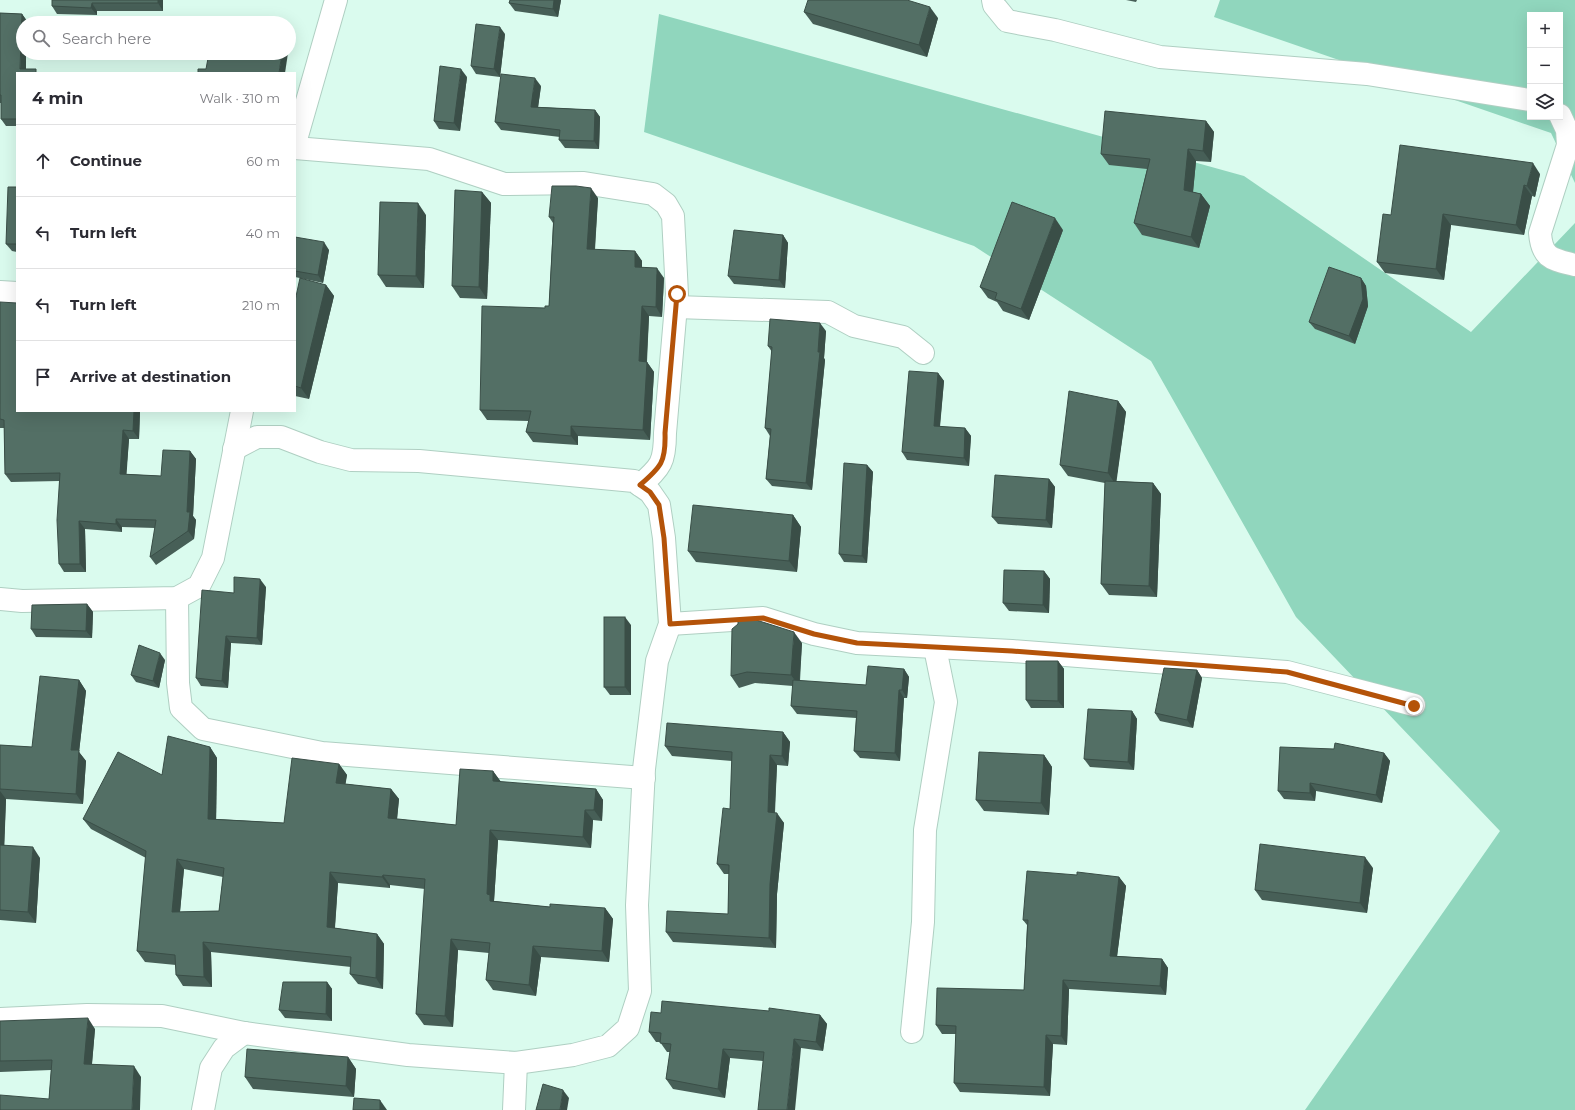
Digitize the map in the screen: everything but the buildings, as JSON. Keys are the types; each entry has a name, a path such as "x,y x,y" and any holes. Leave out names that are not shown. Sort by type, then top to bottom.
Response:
{"street":[{"path":"296,140 336,0"},
{"path":"993,0 994,5 1007,21 1055,30 1160,57 1367,74 1527,100"},
{"path":"1562,120 1567,130 1568,145 1540,232 1541,248 1551,258 1575,266"},
{"path":"296,148 429,159 504,184 584,183 652,194 666,204 673,216 677,294 665,433 666,452 658,469 640,485"},
{"path":"0,292 16,293"},
{"path":"676,307 828,312 854,326 903,337 923,353"},
{"path":"0,599 22,601 177,598 199,586 214,558 242,412"},
{"path":"0,1019 15,1020 86,1016 162,1016 244,1033 408,1055 516,1063 573,1055 608,1046 628,1028 640,991 637,904 644,778 658,660 670,624 664,538 659,505 650,492 634,481 419,461 351,460 320,452 281,437 257,437 234,449"},
{"path":"177,598 178,683 181,708 203,729 322,753 644,778"},
{"path":"670,624 763,618 814,634 857,643 1012,651 1287,672 1414,706"},
{"path":"912,1032 923,922 925,830 946,702 934,648"},
{"path":"203,1110 211,1068 224,1048 244,1033"},
{"path":"514,1110 516,1063"}],"green space":[{"path":"1220,0 1575,0 1575,183 1551,133 1214,17"},
{"path":"659,14 1244,176 1471,332 1575,223 1575,1110 1305,1110 1500,831 1296,617 1151,361 974,246 644,132"}],"route":[{"path":"677,294 665,433 666,452 658,469 640,485 650,492 659,505 664,538 670,624 763,618 814,634 857,643 1012,651 1287,672 1414,706"}]}
